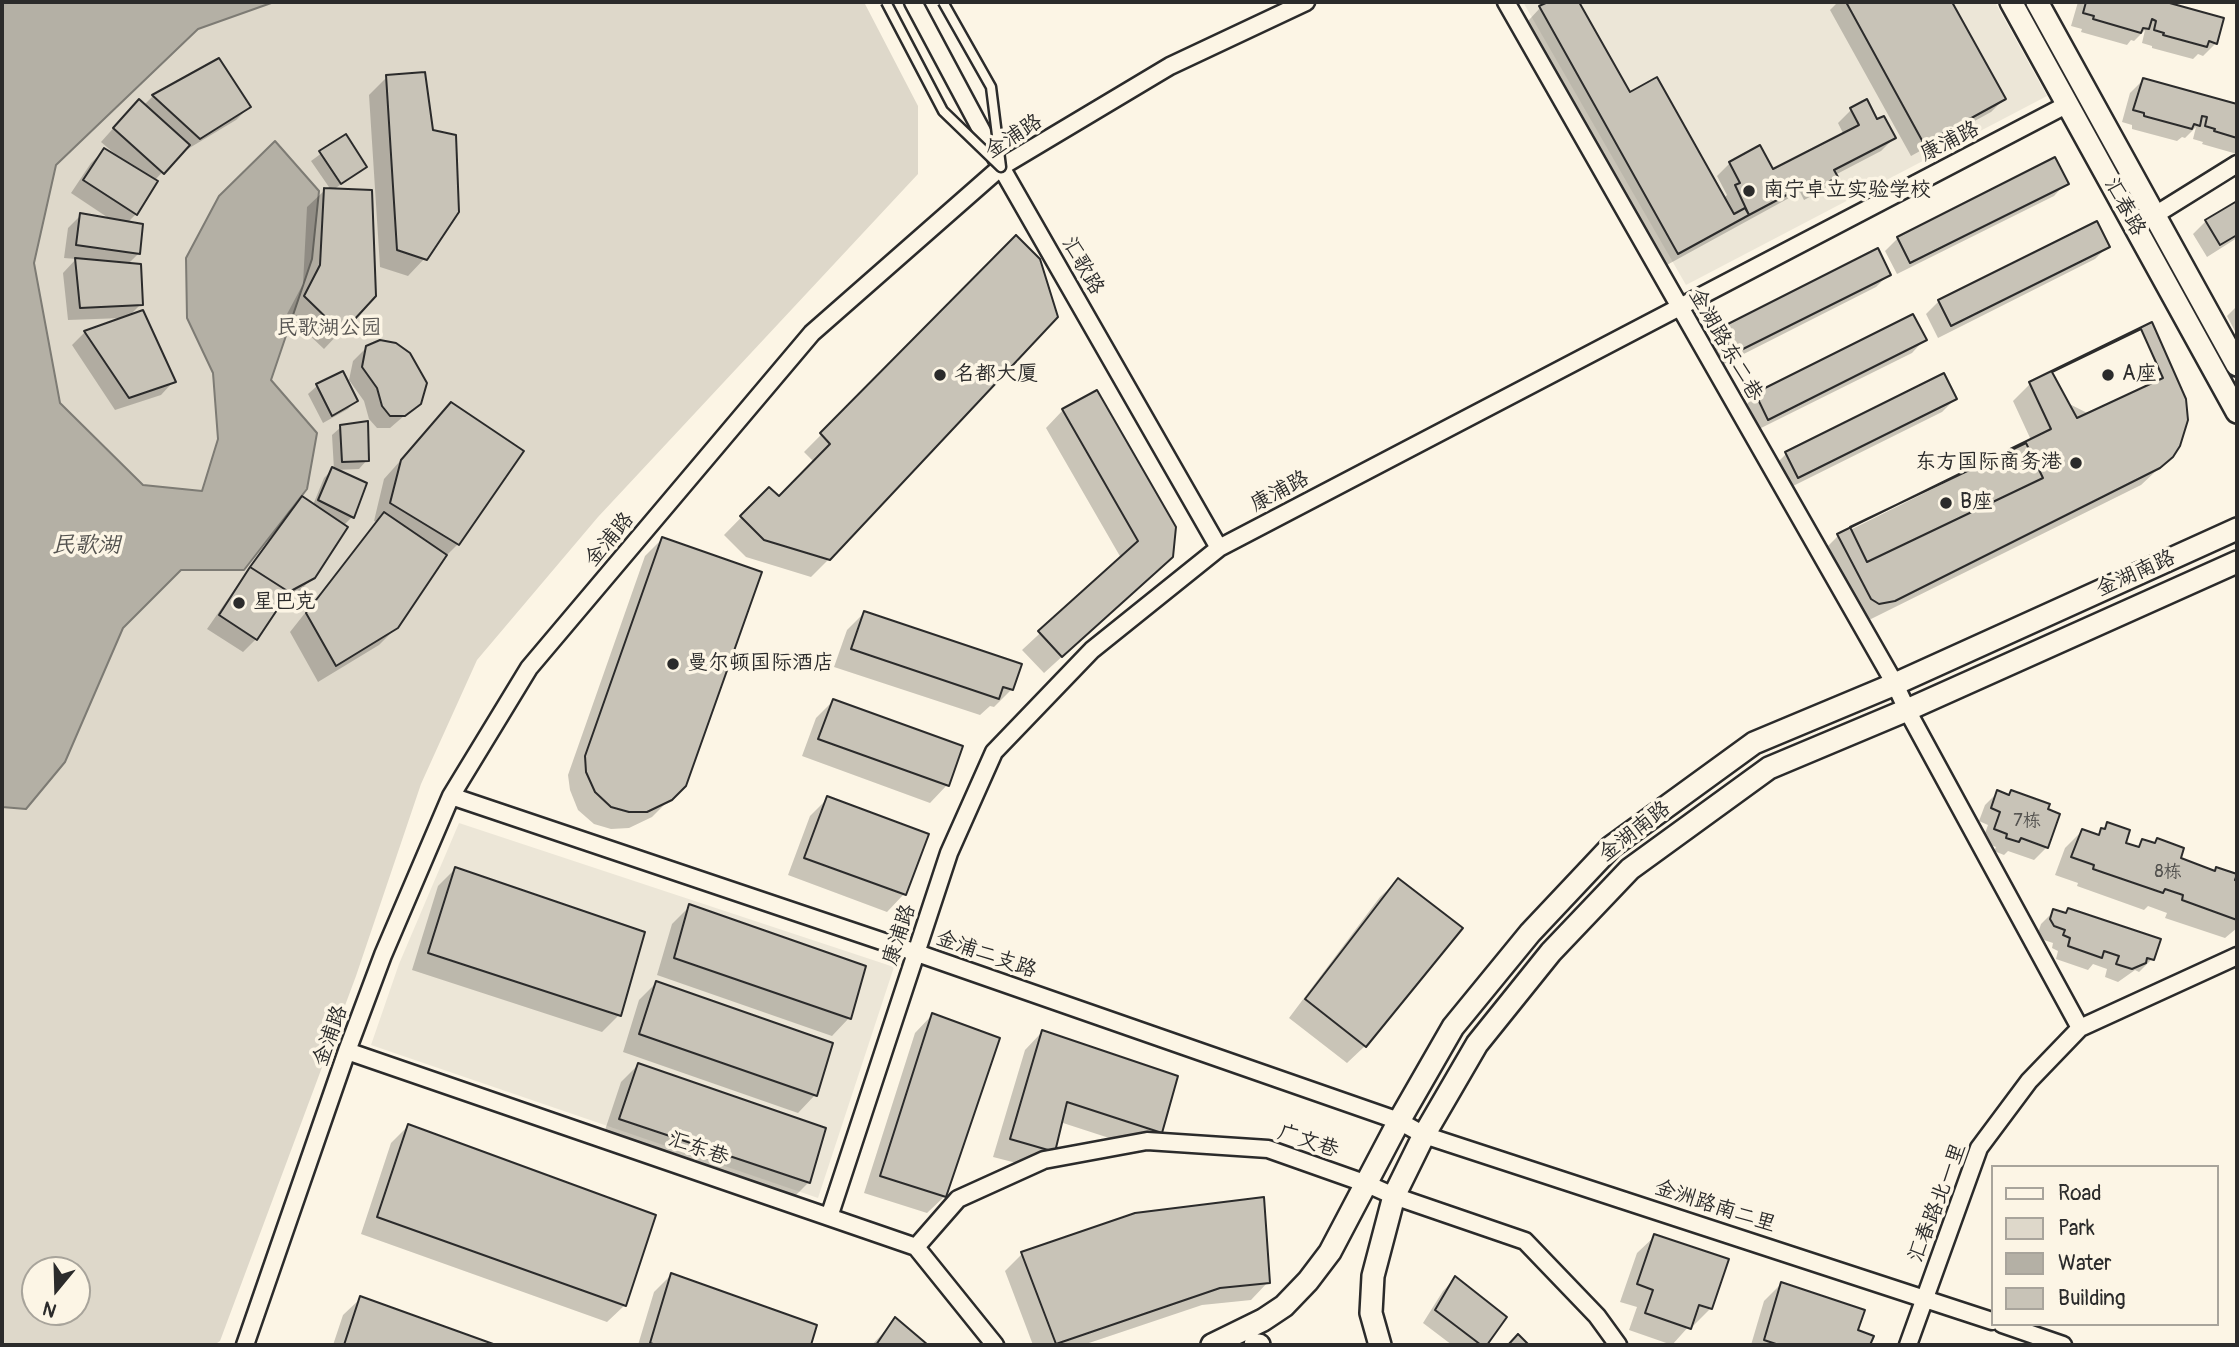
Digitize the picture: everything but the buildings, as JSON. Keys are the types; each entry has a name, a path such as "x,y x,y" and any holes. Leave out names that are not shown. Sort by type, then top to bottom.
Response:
{"main road":[{"name":"汇春路","path":"2011,2 2237,412"},
{"name":"汇春路","path":"2037,2 2237,365"},
{"name":"金湖南路","path":"1212,1345 1264,1320 1284,1306 1308,1281 1330,1252 1399,1121 1453,1027 1530,933 1611,847 1754,743 1895,684 2237,530"},
{"name":"金湖南路","path":"1380,1345 1371,1313 1373,1276 1394,1196 1424,1135 1477,1044 1551,952 1630,869 1769,768 1907,710 2237,562"}],"street":[{"name":"汇歌路","path":"913,2 1001,167 1219,548"},
{"name":"金浦路","path":"245,1345 383,955 451,796 529,668 812,333 1001,167 1170,66 1306,2"},
{"name":"金湖路东二巷","path":"1506,2 1895,684 2080,1028"},
{"name":"康浦路","path":"829,1217 949,853 994,752 1092,650 1219,548 2068,104"},
{"path":"2155,215 2237,164"},
{"name":"金浦二支路","path":"451,796 917,953 1399,1121 1424,1135"},
{"name":"汇春路北一里","path":"1908,1345 1979,1148 2029,1081 2080,1028 2237,956"},
{"name":"汇东巷","path":"347,1051 916,1247"},
{"name":"金洲路南二里","path":"1424,1135 1990,1320"},
{"name":"广文巷","path":"916,1247 958,1199 1044,1160 1147,1141 1268,1149 1525,1241 1597,1316 1618,1345"},
{"path":"916,1247 995,1345"},
{"path":"2008,1326 2063,1345"}],"lane":[{"path":"886,2 943,111 1001,167"},
{"path":"943,2 991,87 1001,167"}],"shaded area":[{"name":"南宁卓立实验学校","path":"1523,2 1995,2 2047,96 1686,285"},
{"path":"459,823 894,967 818,1198 371,1045 399,964"}],"green space":[{"name":"民歌湖公园","path":"2,2 864,2 918,106 918,174 598,517 477,660 421,784 356,976 220,1341 214,1345 2,1345"}],"water":[{"name":"民歌湖","path":"2,2 274,2 198,29 56,165 34,263 60,403 143,485 202,491 218,439 213,373 187,318 186,258 219,196 275,141 319,191 312,259 271,380 317,433 307,489 244,570 181,570 123,628 65,762 26,809 2,807"}],"place":[{"name":"南宁卓立实验学校","path":"1749,191"},
{"name":"名都大厦","path":"940,375"},
{"name":"A座","path":"2108,375"},
{"name":"东方国际商务港","path":"2076,463"},
{"name":"B座","path":"1946,503"},
{"name":"星巴克","path":"239,603"},
{"name":"曼尔顿国际酒店","path":"673,664"}]}
